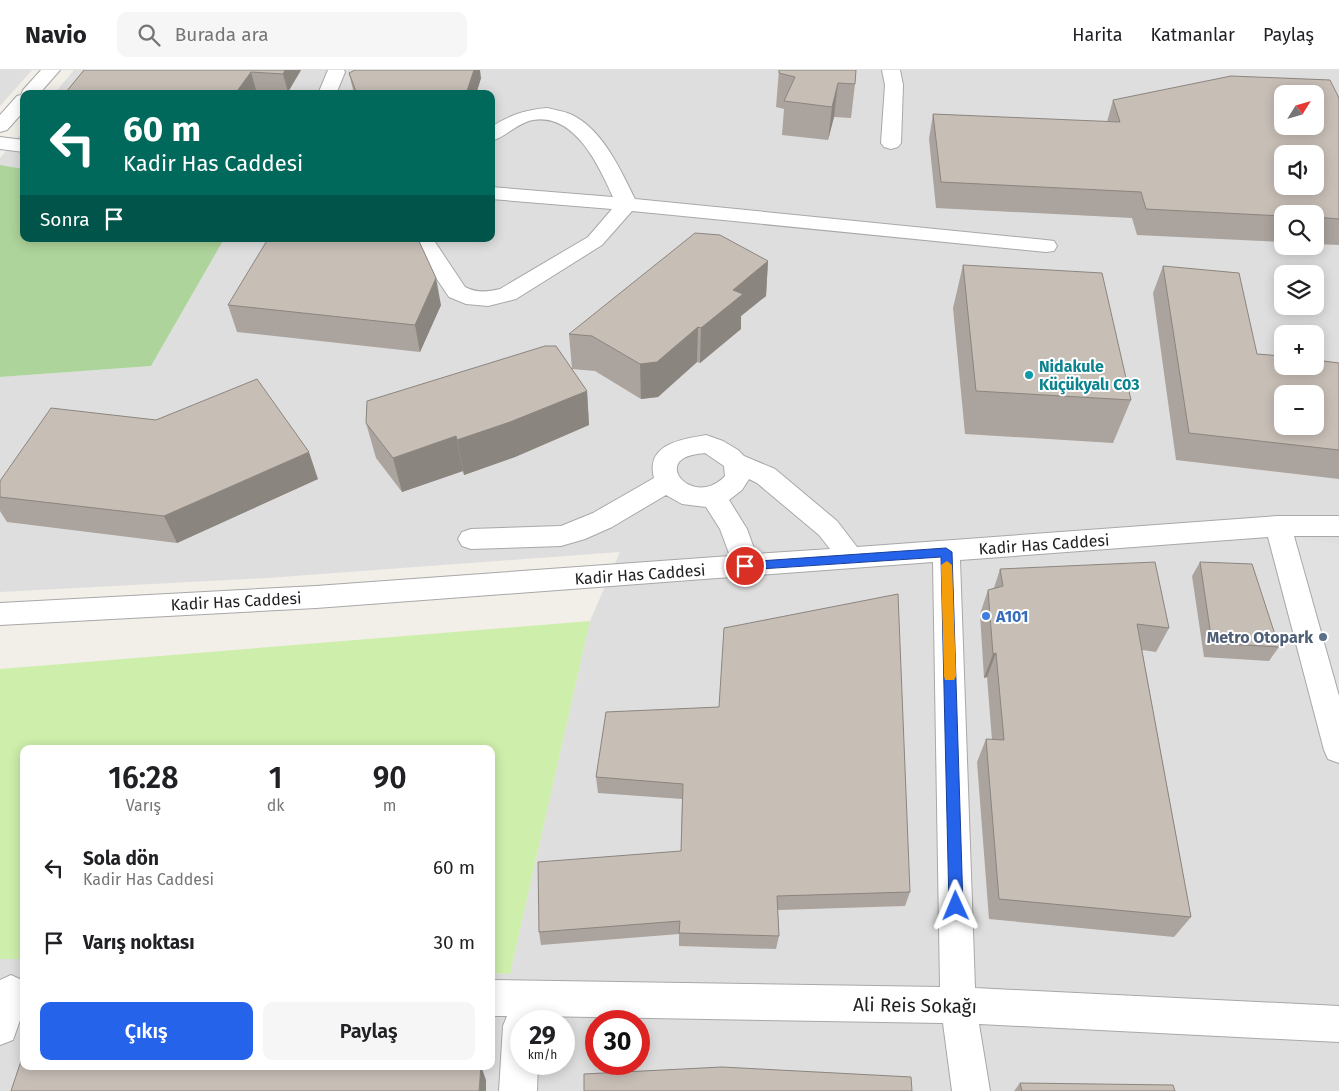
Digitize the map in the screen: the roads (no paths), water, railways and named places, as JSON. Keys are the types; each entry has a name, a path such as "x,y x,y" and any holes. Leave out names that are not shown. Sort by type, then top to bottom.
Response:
{"street":[{"path":"34,90 51,70"},
{"path":"891,70 894,85 891,143"},
{"path":"329,90 336,72"},
{"path":"0,126 20,104"},
{"path":"495,132 528,116 548,114 567,119 606,160 627,204"},
{"path":"0,144 20,146"},
{"path":"495,193 627,204 1046,246"},
{"path":"424,242 457,292 466,297 478,299 499,297 508,294 596,241 627,204"},
{"path":"693,445 712,446 729,454 736,463 738,473 734,483 724,491 712,496 686,495 675,490 667,482 663,473 665,463 670,454 680,448 693,445"},
{"path":"736,463 773,481 828,528 840,542 850,559"},
{"path":"471,539 561,536 572,533 598,523 667,482"},
{"path":"712,496 732,524 743,552 745,566"},
{"path":"1278,526 1339,750"},
{"name":"Kadir Has Caddesi","path":"0,614 316,597 1278,526 1339,526"},
{"path":"946,552 958,1005 971,1091"},
{"path":"0,1027 12,993"},
{"name":"Ali Reis Sokağı","path":"575,1010 958,1005 1339,1024"},
{"path":"517,1075 518,1091"}],"place":[{"name":"Nidakule Küçükyalı C03","path":"1029,375"},
{"name":"A101","path":"986,616"},
{"name":"Metro Otopark","path":"1323,637"}]}
